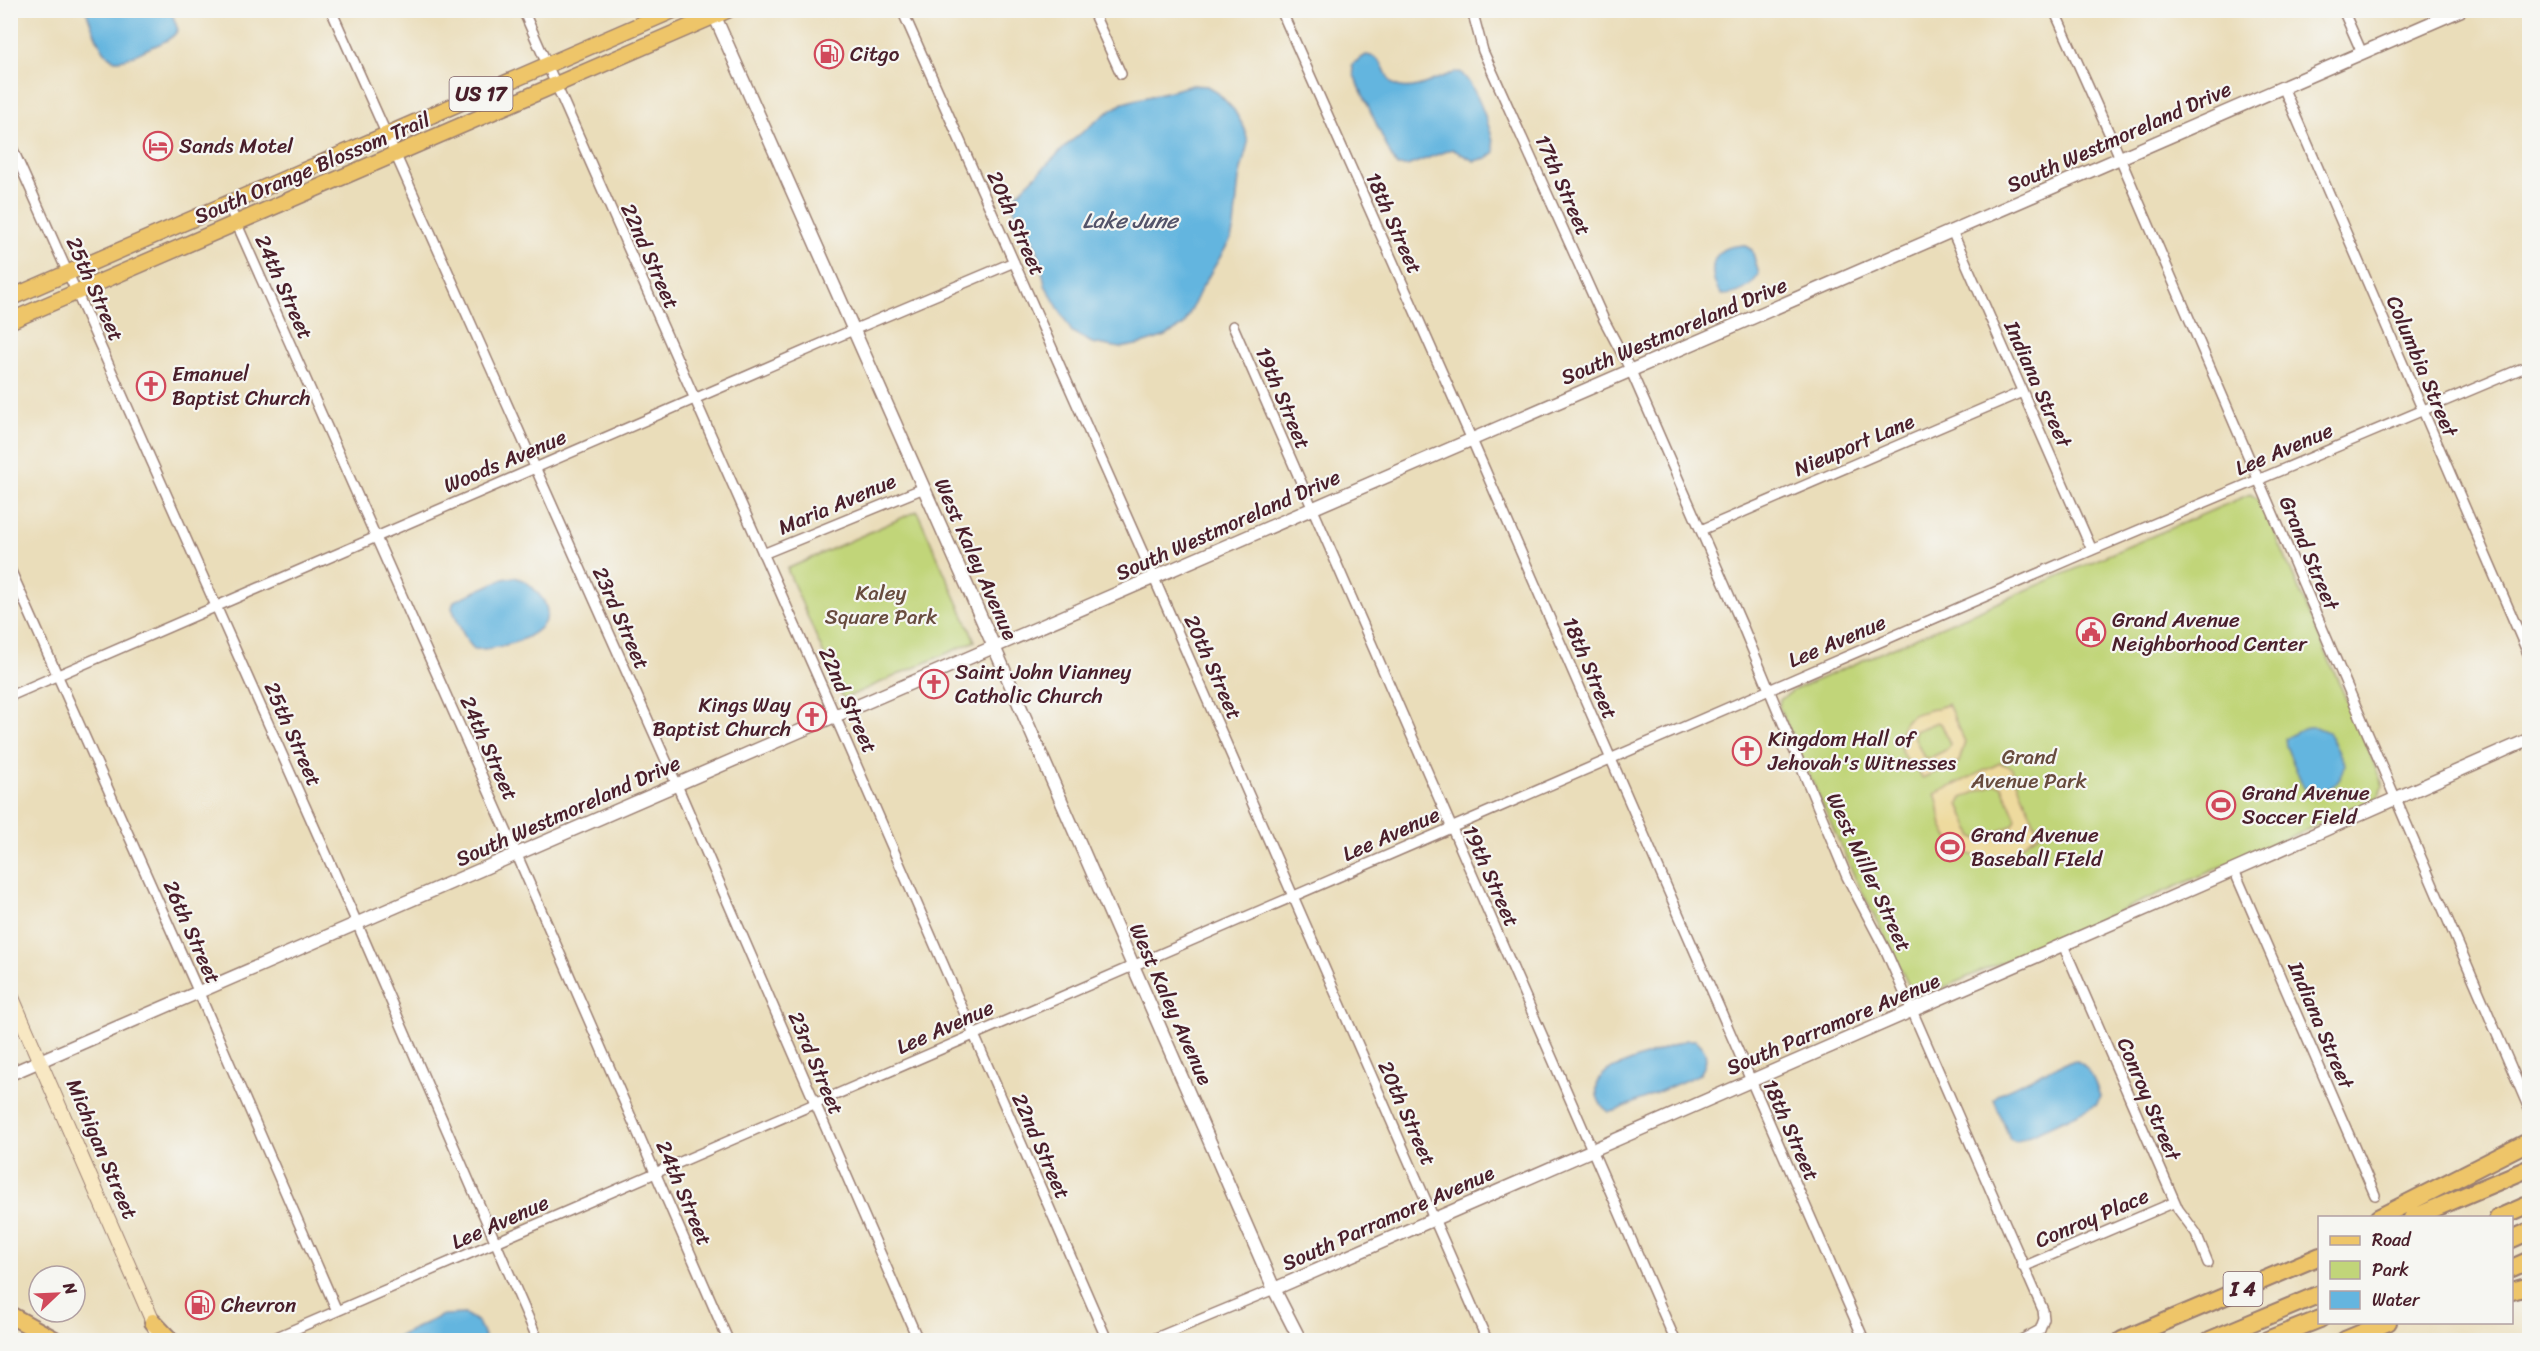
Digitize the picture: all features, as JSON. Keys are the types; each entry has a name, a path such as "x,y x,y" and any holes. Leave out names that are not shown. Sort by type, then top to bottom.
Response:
{"highway":[{"path":"2382,1216 2529,1141"},
{"path":"2417,1216 2529,1168"},
{"path":"2502,1216 2529,1204"},
{"path":"2513,1238 2529,1231"},
{"path":"2168,1321 2318,1246"},
{"name":"I 4","path":"2122,1341 2318,1257"},
{"path":"2513,1267 2529,1260"},
{"path":"2513,1290 2529,1286"},
{"path":"2210,1341 2318,1294"},
{"path":"10,1315 55,1341"},
{"path":"2267,1341 2318,1318"},
{"path":"153,1322 170,1341"},
{"path":"2345,1341 2386,1324"}],"main road":[{"name":"South Orange Blossom Trail","path":"10,298 674,10"},
{"name":"South Orange Blossom Trail","path":"10,321 396,155 718,12"},
{"name":"Michigan Street","path":"10,993 161,1341"}],"street":[{"name":"23rd Street","path":"331,10 677,785 918,1341"},
{"name":"22nd Street","path":"523,10 835,716 1107,1341"},
{"name":"20th Street","path":"902,10 1154,578 1487,1341"},
{"path":"1092,10 1120,74"},
{"name":"18th Street","path":"1281,10 1472,440 1864,1341"},
{"name":"17th Street","path":"1472,10 1484,51 1604,320 1631,371"},
{"name":"Grand Street","path":"2054,10 2120,158 2529,1111"},
{"path":"2343,10 2362,53"},
{"name":"South Westmoreland Drive","path":"10,1074 835,716 995,649 1311,509 2461,10"},
{"name":"West Kaley Avenue","path":"718,12 853,330 1274,1289"},
{"name":"Columbia Street","path":"2283,87 2529,658"},
{"name":"25th Street","path":"10,143 357,923 538,1341"},
{"name":"24th Street","path":"228,204 517,855 728,1341"},
{"name":"Indiana Street","path":"1952,231 2092,550"},
{"name":"Woods Avenue","path":"10,696 1014,262"},
{"name":"19th Street","path":"1233,326 1675,1341"},
{"name":"Lee Avenue","path":"270,1341 972,1034 2092,550 2529,365"},
{"name":"West Miller Street","path":"1631,371 1701,530 1847,877 1886,951 2043,1310 2043,1323 2040,1330 2020,1341"},
{"name":"Nieuport Lane","path":"1701,530 2022,393"},
{"name":"Maria Avenue","path":"763,554 924,488"},
{"name":"26th Street","path":"10,569 199,993 337,1311"},
{"name":"South Parramore Avenue","path":"1151,1341 1592,1151 2529,739"},
{"name":"Indiana Street","path":"2234,870 2375,1195"},
{"name":"Conroy Street","path":"2063,945 2175,1202 2196,1233 2208,1263"},
{"name":"Conroy Place","path":"2024,1267 2175,1202"},
{"path":"1274,1289 1292,1341"},
{"path":"1274,1289 1300,1341"}],"green space":[{"name":"Grand Avenue Park","path":"2250,494 2261,501 2383,785 2381,793 2375,800 1922,997 1914,996 1854,875 1779,707 1780,700 1794,690"},
{"name":"Kaley Square Park","path":"917,511 975,641 843,699 787,569"}],"sand":[{"path":"1948,704 1965,742 1959,762 1922,778 1903,754 1900,734 1912,715","holes":["1937,722 1942,725 1950,744 1948,749 1928,759 1924,758 1914,736 1915,731"]},
{"path":"2000,763 2011,767 2039,834 2012,853 2003,856 1983,858 1973,855 1956,846 1949,839 1942,826 1935,794","holes":["1995,784 2002,786 2016,819 2013,825 1981,840 1973,837 1959,804 1962,798"]}],"water":[{"path":"86,11 171,11 178,30 164,42 128,58 116,60 106,54"},
{"path":"1366,55 1379,61 1390,81 1401,87 1423,85 1460,72 1472,87 1482,109 1491,132 1495,152 1487,158 1474,161 1452,149 1407,166 1397,166 1354,75 1352,64"},
{"name":"Lake June","path":"1193,85 1207,86 1218,93 1234,110 1245,129 1248,143 1239,178 1231,239 1201,289 1184,325 1166,336 1141,344 1120,348 1092,343 1072,332 1045,285 1038,251 1031,237 1021,227 1014,209 1016,195 1069,143 1105,114 1123,103"},
{"path":"1744,245 1752,250 1759,274 1744,290 1722,295 1714,279 1714,261 1723,249"},
{"path":"514,577 528,584 540,596 547,609 546,620 528,637 514,643 474,649 456,619 452,608 454,601 503,579"},
{"path":"2307,727 2316,727 2328,732 2345,764 2336,783 2324,792 2311,792 2304,788 2286,746 2285,738"},
{"path":"1686,1040 1696,1040 1705,1052 1705,1065 1700,1074 1615,1111 1609,1112 1603,1107 1597,1096 1597,1085 1604,1074"},
{"path":"2077,1061 2089,1071 2094,1080 2100,1096 2097,1104 2016,1142 2010,1139 1994,1100 2000,1093 2064,1063"},
{"path":"465,1314 478,1322 486,1340 390,1340 443,1315"}],"place":[{"name":"Citgo","path":"829,54"},
{"name":"Sands Motel","path":"158,146"},
{"name":"Emanuel Baptist Church","path":"151,386"},
{"name":"Grand Avenue Neighborhood Center","path":"2091,632"},
{"name":"Saint John Vianney Catholic Church","path":"934,684"},
{"name":"Kings Way Baptist Church","path":"812,717"},
{"name":"Kingdom Hall of Jehovah's Witnesses","path":"1747,751"},
{"name":"Grand Avenue Soccer Field","path":"2221,805"},
{"name":"Grand Avenue Baseball FIeld","path":"1950,847"},
{"name":"Chevron","path":"200,1305"}]}
